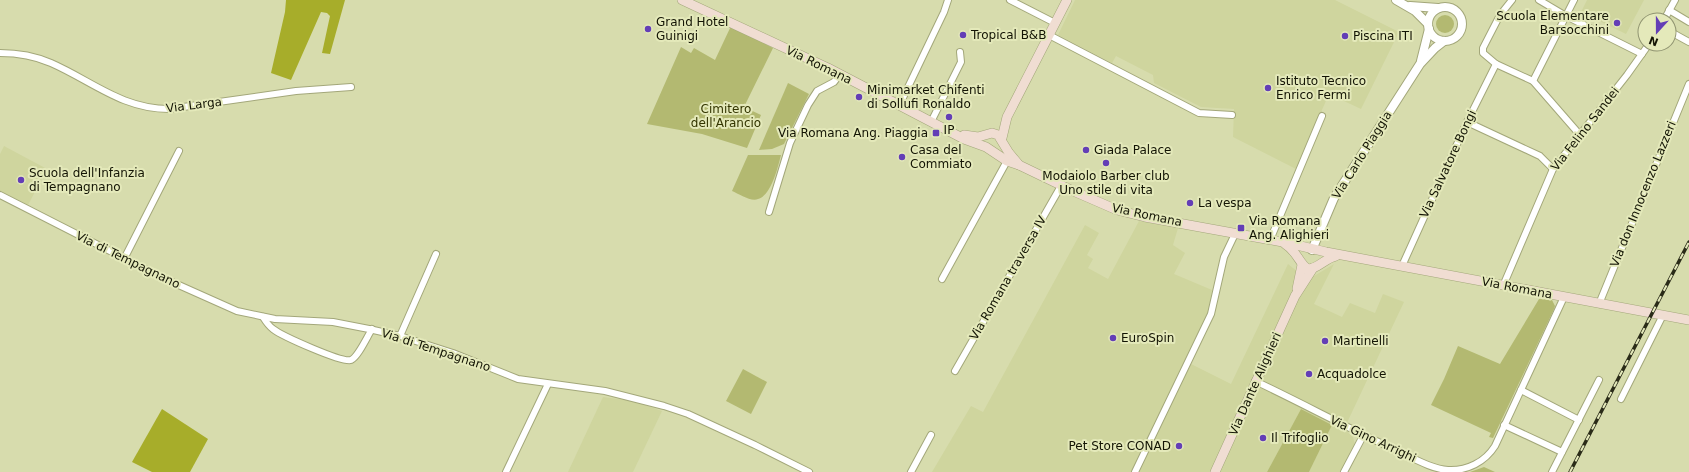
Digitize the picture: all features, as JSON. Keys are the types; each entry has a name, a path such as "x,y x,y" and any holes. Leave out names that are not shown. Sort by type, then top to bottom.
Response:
{"main road":[{"name":"Via Romana","path":"682,0 840,74 899,106 971,142 989,149 1007,161 1019,165 1104,205 1124,212 1288,243 1312,250 1689,320"},
{"path":"1006,117 1002,140 998,150 989,149 986,139 1006,117 1067,0"},
{"name":"Via Romana","path":"955,134 973,137 996,134 1002,140 1019,165"},
{"name":"Via Romana","path":"1282,243 1293,249 1301,262"},
{"path":"1312,250 1317,252 1319,256 1316,266 1306,268 1301,262 1304,252 1312,250"},
{"name":"Via Romana","path":"1316,266 1330,257 1346,256"},
{"name":"Via Dante Alighieri","path":"1295,296 1301,262"},
{"name":"Via Dante Alighieri","path":"1215,472 1255,381 1295,296 1316,266"}],"street":[{"path":"899,106 944,12 948,0"},
{"path":"1010,0 1055,23"},
{"path":"1396,0 1419,14 1435,37 1444,41 1457,36 1462,23 1459,15 1455,11 1448,7 1439,8 1408,6"},
{"path":"1512,0 1500,15 1483,48 1483,53 1496,64 1533,81 1580,135"},
{"path":"1539,0 1566,16 1642,54"},
{"path":"1533,81 1574,0"},
{"path":"1675,0 1669,10 1689,22"},
{"path":"1429,27 1431,15 1439,8"},
{"name":"Via Carlo Piaggia","path":"1420,64 1429,27"},
{"path":"1049,35 1199,113 1232,115"},
{"path":"1677,35 1689,42"},
{"name":"Via Carlo Piaggia","path":"1312,250 1334,198 1420,64 1444,41"},
{"path":"931,122 961,62 960,52"},
{"name":"Via Larga","path":"0,53 33,56 50,62 128,103 143,108 169,109 296,91 350,87"},
{"name":"Via Felino Sandei","path":"1503,286 1553,169 1642,54"},
{"name":"Via Salvatore Bongi","path":"1402,266 1467,122 1496,64"},
{"path":"769,212 790,143 808,105 817,91 834,82 840,74"},
{"name":"Via don Innocenzo Lazzeri","path":"1599,304 1689,84"},
{"path":"1270,240 1322,116"},
{"path":"1467,122 1540,156 1553,169"},
{"path":"124,259 179,151"},
{"path":"942,279 1007,161"},
{"name":"Via Romana traversa IV","path":"955,371 1061,186"},
{"name":"Via di Tempagnano","path":"0,195 124,259 234,310 263,317 333,322 372,329 400,336 453,353 518,379 605,392 634,398 677,410 755,445 809,472"},
{"path":"1135,472 1211,314 1224,257 1235,234"},
{"path":"400,336 436,254"},
{"name":"Via Gino Arrighi","path":"1255,381 1363,436 1431,466 1454,470 1468,467 1485,457 1494,447 1564,298"},
{"path":"1621,399 1663,315"},
{"path":"263,317 268,325 281,334 345,361 355,357 372,329"},
{"path":"1552,472 1600,380"},
{"path":"506,472 548,384"},
{"path":"1521,390 1579,420"},
{"path":"1504,425 1562,452"},
{"path":"911,472 931,435"},
{"path":"1344,472 1363,436"}],"shaded area":[{"path":"286,0 345,0 330,54 322,53 330,16 327,13 321,12 291,80 271,73 285,12"},
{"name":"Istituto Tecnico Enrico Fermi","path":"1075,0 1335,0 1399,32 1361,109 1329,94 1296,169 1233,137 1234,109 1201,107 1154,83 1153,75 1116,56 1112,63 1058,35"},
{"name":"Scuola Elementare Barsocchini","path":"1587,0 1644,0 1626,34 1581,12"},
{"name":"Scuola dell'Infanzia di Tempagnano","path":"4,146 47,169 28,205 0,191 0,154"},
{"path":"1139,221 1178,228 1173,245 1185,253 1174,274 1212,290 1208,314 1187,362 1231,384 1288,264 1298,272 1314,276 1334,264 1314,304 1342,317 1350,303 1375,313 1383,294 1404,302 1344,429 1353,437 1355,445 1340,472 1309,472 1332,425 1301,409 1267,472 932,472 971,406 983,412 1085,225 1099,233 1087,255 1093,259 1088,268 1108,279"},
{"path":"603,397 633,401 662,411 633,472 568,472"},
{"path":"162,409 208,439 190,472 152,472 132,462"}],"green space":[{"path":"1441,15 1449,15 1454,20 1452,31 1449,33 1441,33 1436,28 1436,20"},
{"name":"Cimitero dell'Arancio","path":"731,26 773,48 744,107 761,115 747,148 702,134 647,124 681,47 691,53 694,48 715,60"},
{"path":"788,83 809,94 784,144 772,149 759,150"},
{"path":"748,155 781,155 776,173 767,193 763,197 755,200 749,199 732,191"},
{"path":"1539,299 1552,300 1555,306 1493,438 1489,437 1491,433 1431,405 1458,346 1500,364"},
{"path":"743,369 767,382 751,414 726,401"},
{"path":"1301,409 1332,425 1309,472 1267,472"},
{"path":"1484,467 1495,472 1470,472"}],"railway":[{"path":"1570,472 1689,242"}],"place":[{"name":"Scuola Elementare Barsocchini","path":"1617,23"},
{"name":"Grand Hotel Guinigi","path":"648,29"},
{"name":"Tropical B&B","path":"963,35"},
{"name":"Piscina ITI","path":"1345,36"},
{"name":"Istituto Tecnico Enrico Fermi","path":"1268,88"},
{"name":"Minimarket Chifenti di Sollufi Ronaldo","path":"859,97"},
{"name":"IP","path":"949,117"},
{"name":"Via Romana Ang. Piaggia","path":"936,133"},
{"name":"Giada Palace","path":"1086,150"},
{"name":"Casa del Commiato","path":"902,157"},
{"name":"Modaiolo Barber club Uno stile di vita","path":"1106,163"},
{"name":"Scuola dell'Infanzia di Tempagnano","path":"21,180"},
{"name":"La vespa","path":"1190,203"},
{"name":"Via Romana Ang. Alighieri","path":"1241,228"},
{"name":"EuroSpin","path":"1113,338"},
{"name":"Martinelli","path":"1325,341"},
{"name":"Acquadolce","path":"1309,374"},
{"name":"Il Trifoglio","path":"1263,438"},
{"name":"Pet Store CONAD","path":"1179,446"}]}
